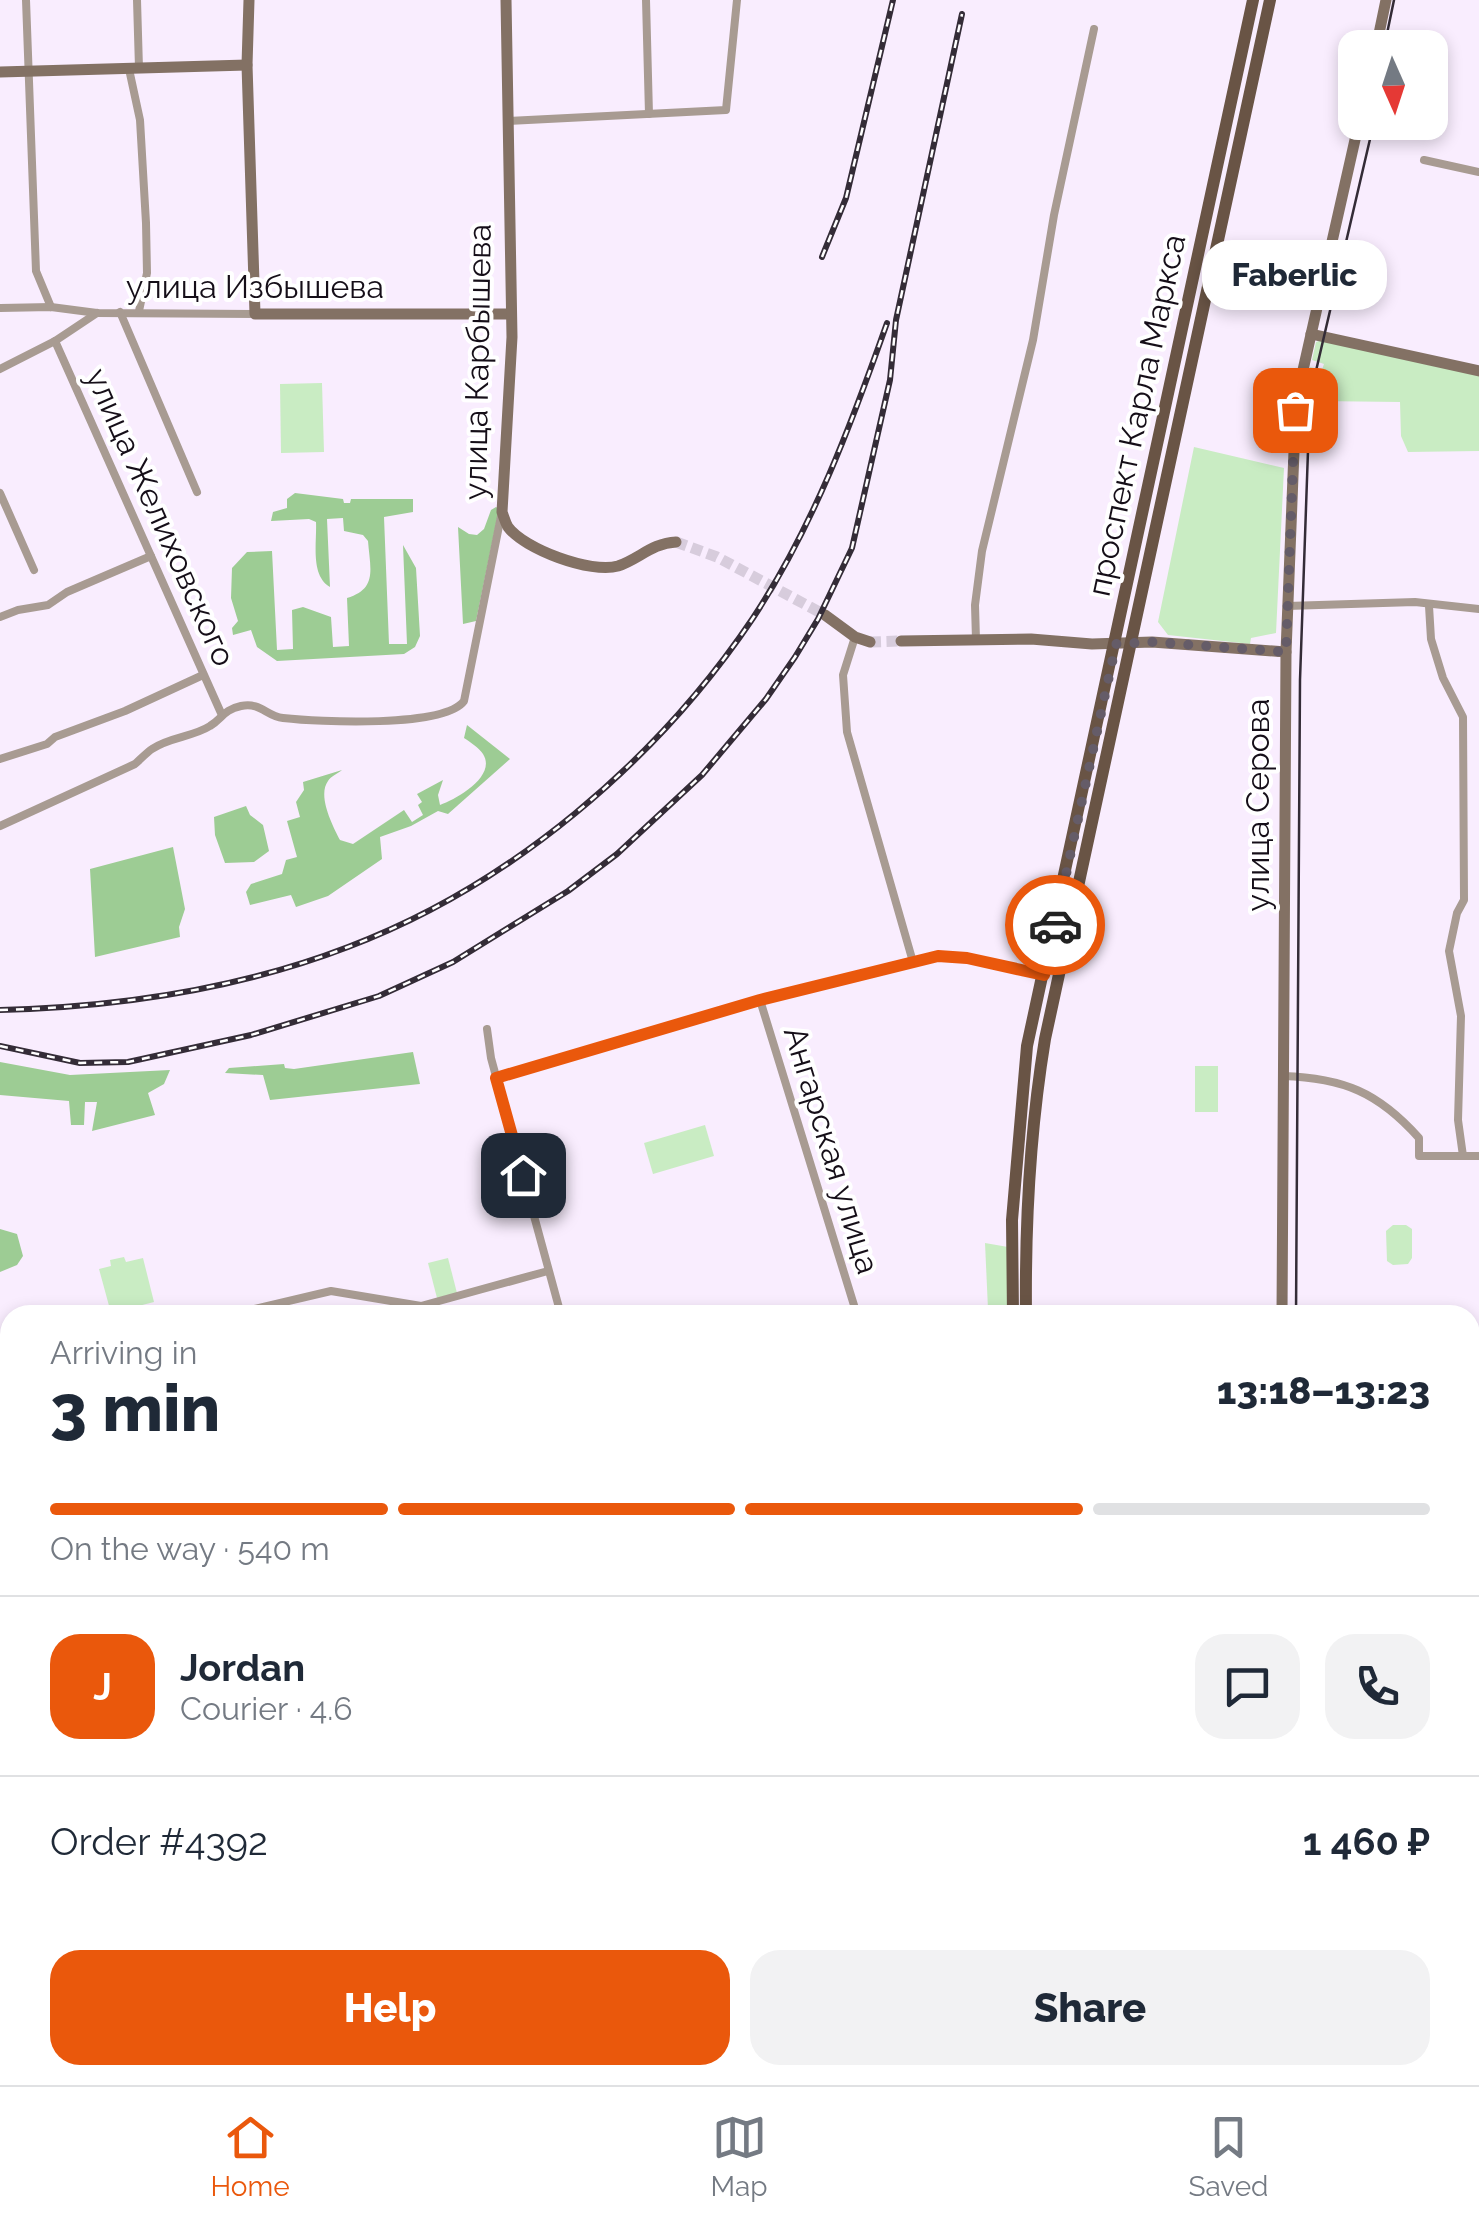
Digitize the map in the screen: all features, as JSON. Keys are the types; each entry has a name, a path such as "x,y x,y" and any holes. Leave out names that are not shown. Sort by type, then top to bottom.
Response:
{"main road":[{"name":"проспект Карла Маркса","path":"1013,1305 1012,1220 1027,1046 1252,0"},
{"name":"проспект Карла Маркса","path":"1026,1305 1026,1220 1041,1060 1270,0"},
{"path":"1245,35 1261,38"},
{"path":"1175,366 1190,369"}],"street":[{"path":"26,0 36,271 51,307"},
{"path":"137,0 134,68 146,224 146,273 139,311"},
{"path":"250,0 248,65 255,314"},
{"name":"улица Карбышева","path":"221,713 260,706 278,718 358,723 448,713 458,709 464,700 502,512 512,376 506,0"},
{"path":"646,0 648,114"},
{"path":"508,122 726,110 738,0"},
{"path":"1380,30 1386,0"},
{"path":"976,640 982,551 1033,340 1054,216 1094,29"},
{"path":"0,72 248,65"},
{"name":"улица Серова","path":"1282,1305 1286,652 1296,402 1355,140"},
{"path":"1424,160 1479,172"},
{"name":"улица Избышева","path":"0,308 51,307 97,313 510,314"},
{"path":"120,312 197,492"},
{"path":"0,369 97,313"},
{"path":"1311,334 1479,371"},
{"name":"улица Желиховского","path":"55,340 221,713"},
{"path":"0,494 34,570"},
{"path":"502,512 508,526 520,538 582,565 617,566 663,543 676,542"},
{"path":"0,618 48,604 151,556"},
{"path":"1288,606 1414,602 1479,608"},
{"path":"1429,606 1432,639 1443,678 1463,717 1464,900 1456,914 1449,950 1462,1016 1458,1120 1463,1156"},
{"path":"825,615 855,637 870,642"},
{"path":"855,637 844,674 847,732 912,962"},
{"path":"901,640 1132,643 1286,652"},
{"path":"0,759 47,744 55,737 154,698 202,674"},
{"path":"0,826 135,764 151,749 212,726 221,713"},
{"path":"496,1078 760,1000 949,955 1044,975"},
{"name":"Ангарская улица","path":"760,1000 854,1305"},
{"path":"487,1029 496,1078 558,1305"},
{"path":"1283,1076 1339,1081 1373,1098 1401,1118 1419,1138 1419,1156 1479,1156"},
{"path":"425,1305 548,1271"},
{"path":"270,1305 331,1290 415,1305"}],"green space":[{"path":"1322,340 1479,373 1479,451 1408,452 1401,436 1400,402 1317,401 1316,407 1303,406 1310,367 1322,370 1324,364 1312,360 1316,342"},
{"path":"322,383 324,452 281,453 280,384"},
{"path":"1194,447 1284,468 1276,633 1251,638 1250,644 1168,635 1158,622"},
{"path":"295,493 343,499 344,503 351,499 413,499 413,512 384,517 389,644 407,644 403,545 416,568 420,636 415,647 404,654 277,661 257,647 251,630 233,635 232,628 238,621 231,598 232,568 247,552 272,551 277,650 293,649 292,610 303,607 331,617 333,647 349,646 347,598 368,583 368,541 363,535 344,531 343,518 327,519 330,587 317,567 316,522 271,521 273,512 287,508 287,499"},
{"path":"496,507 499,509 476,621 463,624 458,527 477,535"},
{"path":"467,725 510,759 448,814 438,811 380,837 382,859 328,896 296,907 291,895 250,905 246,892 251,884 282,874 286,860 297,857 287,821 300,817 296,802 304,790 303,782 342,770 328,781 325,803 340,840 353,844 404,810 412,822 423,815 417,794 443,780 438,795 440,805 473,786 486,762 481,752 464,738"},
{"path":"246,806 250,815 263,825 269,851 254,862 225,863 215,835 214,817"},
{"path":"173,847 185,909 180,937 95,957 90,869"},
{"path":"413,1052 420,1084 270,1100 263,1075 225,1073 229,1068 284,1064 285,1068 294,1069"},
{"path":"0,1062 70,1075 170,1070 164,1084 148,1093 155,1115 92,1131 97,1102 85,1102 84,1125 71,1125 69,1101 0,1095"},
{"path":"1195,1066 1218,1066 1218,1112 1195,1112"},
{"path":"705,1125 714,1156 653,1174 644,1143"},
{"path":"1393,1225 1412,1229 1412,1258 1408,1264 1393,1265 1387,1261 1386,1231"},
{"path":"0,1229 17,1234 23,1256 17,1265 0,1272"},
{"path":"985,1243 1008,1247 1009,1305 988,1305"},
{"path":"143,1258 154,1302 109,1305 99,1269 111,1266 110,1260"},
{"path":"448,1258 457,1293 437,1298 428,1263"}],"tunnel":[{"path":"676,542 717,557 825,615"},
{"path":"870,642 901,641"}],"tram line":[{"path":"1388,30 1394,0"},
{"path":"1296,1305 1300,680 1309,422 1312,388 1370,140"}],"railway":[{"path":"822,257 846,198 893,0"},
{"path":"0,1046 80,1063 128,1062 251,1035 379,996 453,962 568,891 617,854 702,775 766,699 795,657 852,548 890,380 896,320 962,14"},
{"path":"0,1010 133,1000 221,985 307,962 408,921 466,890 575,813 672,721 753,618 812,512 845,437 887,323"}],"way so far":[{"path":"1055,925 1116,644 1152,642 1286,652 1295,410"}],"place":[{"name":"Faberlic","path":"1295,410"}],"route":[{"path":"523,1175 496,1078 760,1000 938,956 967,958 1044,975 1055,925"}]}
